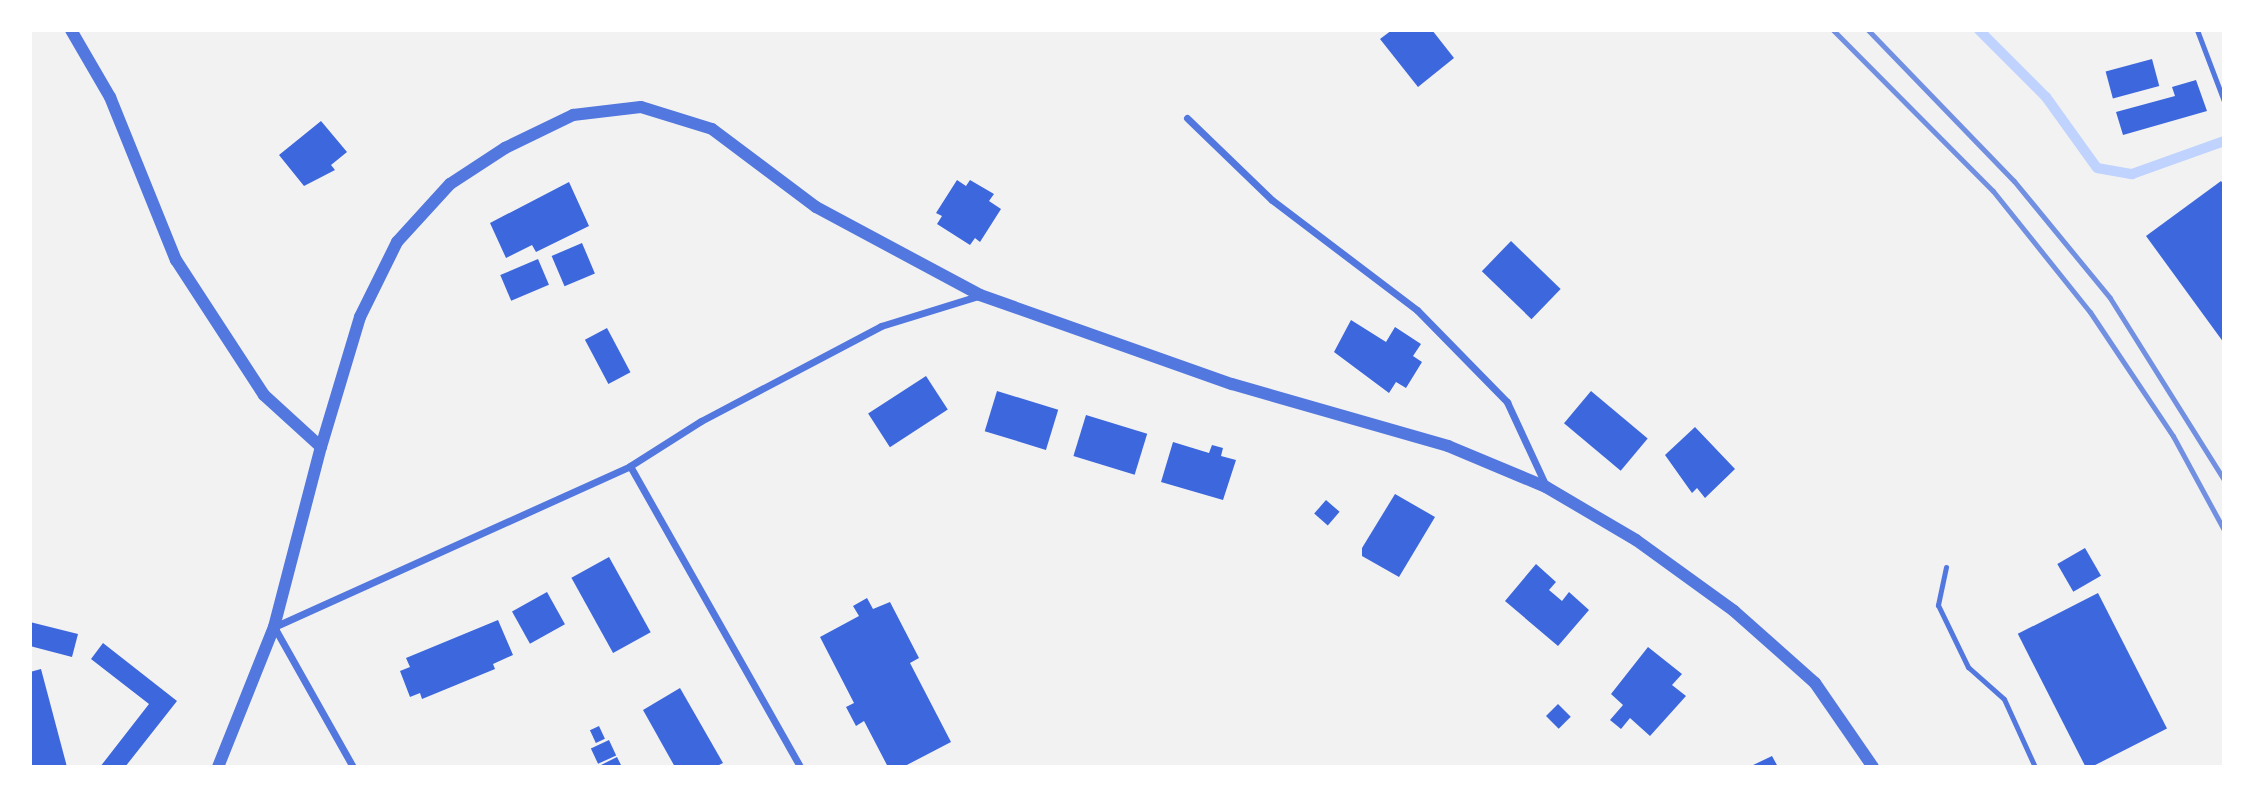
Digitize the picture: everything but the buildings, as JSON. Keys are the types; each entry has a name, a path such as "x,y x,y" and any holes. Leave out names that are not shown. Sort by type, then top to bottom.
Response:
{"street":[{"path":"71,30 110,97 176,261 264,395 321,447"},
{"path":"218,767 274,626 321,447 360,317 397,242 450,184 505,148 573,115 641,107 712,129 816,207 980,295 1232,384 1448,446 1546,487 1636,540 1734,611 1815,682 1873,767"},
{"path":"1187,118 1272,200 1417,310 1507,402 1546,487"},
{"path":"274,626 630,466 701,421 881,326 980,295"},
{"path":"630,466 800,767"},
{"path":"274,626 353,767"}],"lane":[{"path":"2197,30 2224,101"},
{"path":"2216,82 2224,81"},
{"path":"1946,567 1938,605 1968,667 2004,699 2035,767"}],"waterway":[{"path":"1979,30 2046,97 2097,168 2132,174 2224,141"}],"railway":[{"path":"1833,30 1993,191 2090,312 2173,436 2224,530"},
{"path":"1868,30 2014,181 2110,298 2224,480"}]}
